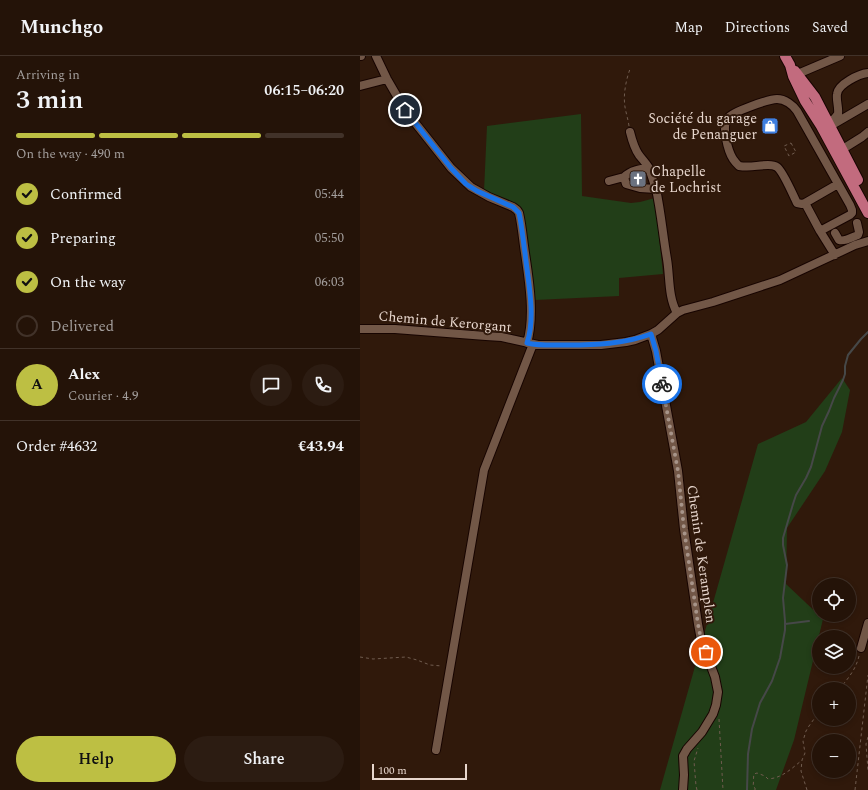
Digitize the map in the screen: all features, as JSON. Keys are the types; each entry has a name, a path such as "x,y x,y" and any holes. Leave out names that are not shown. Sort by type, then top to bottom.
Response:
{"main road":[{"path":"788,60 796,75 815,97 827,130 868,198"},
{"path":"839,151 868,213"}],"street":[{"path":"376,56 405,110 459,177 471,187 488,197 513,207 519,213 528,274 530,299 530,343 484,470 436,750"},
{"path":"796,75 840,56"},
{"path":"815,144 838,114 838,90 842,85 854,78 864,73 868,73"},
{"path":"360,86 387,78"},
{"path":"820,231 852,213 852,210 850,205 794,106 778,99 770,100 733,114 728,118 726,122 726,141 733,159 739,166 753,167 766,164 777,167 782,173 797,203 805,203 838,184"},
{"path":"827,130 868,104"},
{"path":"630,132 638,154 649,168 656,189 667,258 671,296 677,313 780,280 855,245 868,241"},
{"path":"839,151 868,132"},
{"path":"610,182 624,177 632,171 649,168"},
{"path":"624,177 626,184 640,188 656,189"},
{"path":"805,203 835,255"},
{"path":"835,233 839,240 844,240 858,235 859,232 857,223"},
{"path":"851,238 855,245"},
{"name":"Chemin de Kerorgant","path":"360,329 396,328 502,337 530,343 557,345 601,345 631,341 651,334 658,330 677,313"},
{"name":"Chemin de Keramplen","path":"651,334 656,351 674,449 701,640 718,685 716,705 713,714 683,756 683,790"},
{"path":"861,648 868,622"}],"path":[{"path":"630,69 626,82 624,106 630,132"},
{"path":"791,143 796,152 789,156 784,146 791,143"},
{"path":"845,682 857,665 861,648"},
{"path":"360,657 373,659 406,657 430,665 451,667"},
{"path":"855,790 868,675"},
{"path":"716,705 724,790"},
{"path":"806,790 801,771 802,760 805,753 803,741 806,731 812,722"},
{"path":"868,737 866,744 868,771"},
{"path":"697,790 694,761 699,747"},
{"path":"755,790 752,786 754,782 754,774 757,773 768,779 778,777 785,774 802,760"}],"green space":[{"path":"581,114 582,196 631,203 655,198 663,274 619,278 619,296 535,300 522,208 484,191 487,126"},
{"path":"842,378 850,390 842,432 825,471 787,528 786,584 812,609 812,622 822,622 820,630 812,630 812,665 794,740 776,790 660,790 758,444 806,422"}],"waterway":[{"path":"747,790 748,754 752,729 760,703 772,681 780,658 785,630 783,598 787,565 783,538 796,495 811,467 822,426 843,380 848,355 868,332"},
{"path":"785,624 809,621"}],"way so far":[{"path":"662,384 678,471 684,529 698,624 701,640 706,652"}],"place":[{"name":"Société du garage de Penanguer","path":"770,126"},
{"name":"Chapelle de Lochrist","path":"638,179"}],"route":[{"path":"405,110 451,168 466,184 488,197 513,207 519,213 530,299 530,330 527,343 538,345 601,345 626,342 651,334 656,351 662,384"}]}
